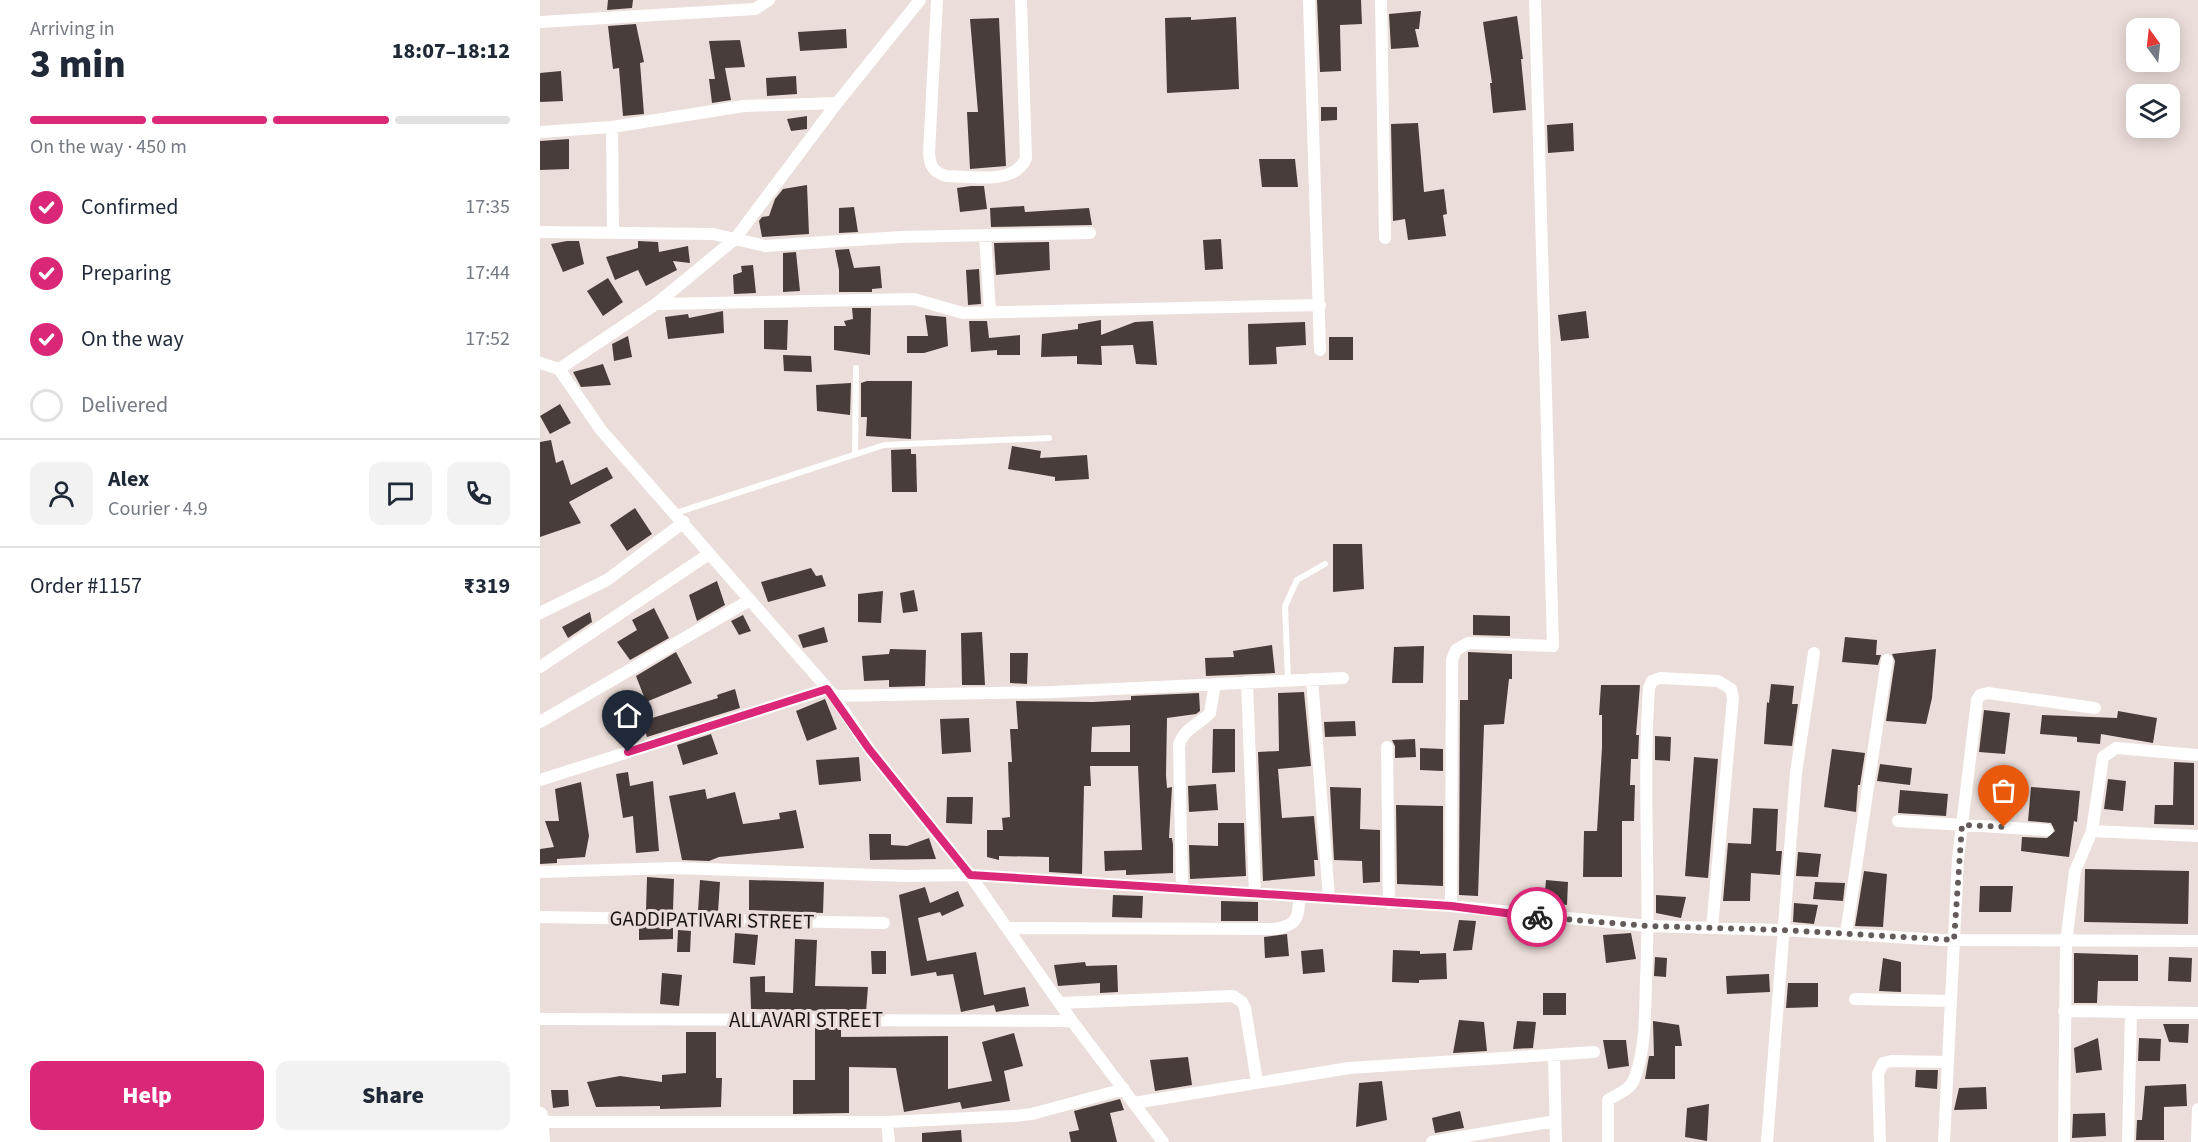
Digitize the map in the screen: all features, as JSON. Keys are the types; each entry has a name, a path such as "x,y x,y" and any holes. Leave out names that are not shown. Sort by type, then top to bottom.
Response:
{"main road":[{"path":"540,1115 542,1142"}],"street":[{"path":"540,22 755,9 769,0"},
{"path":"559,369 656,304 735,239 837,103 920,0"},
{"path":"937,0 929,153 930,165 936,173 946,177 1012,175 1022,169 1026,158 1021,0"},
{"path":"1309,0 1320,350"},
{"path":"1381,0 1385,238"},
{"path":"1451,906 1452,660 1456,650 1468,643 1553,646 1535,0"},
{"path":"540,132 612,127 744,106 837,103"},
{"path":"612,127 613,232"},
{"path":"540,232 713,234 765,246 901,237 1090,233"},
{"path":"985,235 990,311"},
{"path":"656,304 914,299 953,312 1320,305"},
{"path":"540,363 559,369 590,416 830,692 869,749 970,875 1072,1021 1163,1142"},
{"path":"540,613 607,580 680,518"},
{"path":"540,667 709,554"},
{"path":"540,722 750,600"},
{"path":"1767,1142 1796,773 1814,653"},
{"path":"1846,934 1887,660"},
{"path":"540,780 830,692 1052,692 1343,678"},
{"path":"1608,1142 1608,1100 1630,1087 1635,1078 1644,1019 1648,926 1644,750 1649,688 1652,681 1660,678 1718,681 1731,689 1733,698 1712,928"},
{"path":"1312,679 1329,898"},
{"path":"1247,682 1255,893"},
{"path":"1182,888 1179,747 1181,738 1186,732 1210,713 1215,684"},
{"path":"1944,1142 1962,825 1977,700 1980,695 1997,693 2095,708"},
{"path":"1387,747 1389,903"},
{"path":"2064,1142 2066,942 2075,871 2092,831 2103,757 2116,748 2198,755"},
{"path":"1898,821 2047,830"},
{"path":"2092,831 2198,836"},
{"path":"540,872 674,868 906,876 970,875 1451,906 1648,926 1782,930 1954,940 2198,941"},
{"path":"1008,928 1275,929 1294,924 1298,919 1299,896"},
{"name":"GADDIPATIVARI STREET","path":"540,917 884,923"},
{"path":"1060,1003 1233,996 1242,1002 1245,1008 1257,1082"},
{"path":"1855,999 1951,1001"},
{"path":"2064,1011 2198,1013"},
{"path":"2128,1142 2131,1012"},
{"name":"ALLAVARI STREET","path":"540,1019 1072,1021"},
{"path":"1134,1104 1365,1066 1594,1052"},
{"path":"1554,1055 1556,1142"},
{"path":"1880,1142 1878,1074 1883,1063 1891,1060 1948,1062"},
{"path":"540,1122 887,1122 1032,1114 1124,1089"},
{"path":"2197,1142 2198,1109"},
{"path":"1432,1142 1555,1121"},
{"path":"887,1122 889,1142"}],"lane":[{"path":"855,453 856,368"},
{"path":"680,518 855,453 896,444 1049,438"},
{"path":"1288,680 1285,606 1297,580 1325,564"}],"building":[{"path":"608,0 633,0 632,8 607,10"},
{"path":"1317,0 1361,0 1362,24 1340,25 1341,71 1320,72"},
{"path":"1421,11 1419,29 1415,29 1419,47 1391,49 1389,14"},
{"path":"1517,16 1523,59 1521,59 1526,110 1493,113 1490,83 1492,83 1483,22"},
{"path":"1191,17 1191,20 1236,17 1239,89 1167,93 1165,18"},
{"path":"999,18 1006,166 970,169 967,112 978,112 970,19"},
{"path":"636,24 644,62 640,63 644,114 623,116 619,68 613,69 608,26"},
{"path":"846,29 847,48 800,51 798,32"},
{"path":"740,40 745,67 725,68 731,100 712,103 709,79 715,79 709,41"},
{"path":"561,71 563,101 540,102 540,73"},
{"path":"796,76 797,94 767,96 766,78"},
{"path":"1321,107 1337,107 1337,120 1321,121"},
{"path":"807,116 807,129 791,131 787,119"},
{"path":"1418,123 1424,192 1444,189 1447,214 1443,215 1446,236 1408,240 1405,219 1393,221 1391,124"},
{"path":"1573,123 1574,151 1548,153 1547,125"},
{"path":"569,139 569,169 540,170 540,141"},
{"path":"1259,159 1295,159 1298,187 1262,187"},
{"path":"807,185 809,234 762,237 759,221 762,217 769,216 775,199 783,189"},
{"path":"984,186 987,209 960,212 957,188"},
{"path":"1024,206 1025,212 1089,208 1092,225 991,227 990,208"},
{"path":"854,207 858,232 839,233 839,208"},
{"path":"1221,239 1223,269 1205,270 1203,240"},
{"path":"579,241 584,264 563,272 551,244"},
{"path":"638,241 658,242 659,252 688,246 690,263 673,261 677,270 646,286 638,270 615,280 606,257 638,248"},
{"path":"1049,242 1050,270 996,275 994,243"},
{"path":"849,249 854,268 880,266 882,288 872,289 872,292 839,292 839,270 835,250"},
{"path":"796,252 800,291 783,292 783,253"},
{"path":"753,265 756,293 734,294 733,275 742,272 741,266"},
{"path":"979,269 981,304 968,305 966,270"},
{"path":"608,278 623,302 603,316 587,291"},
{"path":"852,308 871,308 870,355 834,350 834,326 846,326 844,321 853,319"},
{"path":"723,311 724,333 668,339 665,317 688,314 689,318"},
{"path":"1586,311 1589,338 1561,341 1558,315"},
{"path":"925,315 946,317 948,346 924,353 907,353 907,336 928,336"},
{"path":"764,320 788,320 787,350 764,349"},
{"path":"1101,320 1101,335 1135,322 1153,321 1157,365 1136,364 1133,345 1101,346 1102,365 1077,364 1077,356 1041,357 1042,334 1078,329 1078,324"},
{"path":"969,321 987,321 989,338 1020,335 1020,355 997,355 997,350 971,352"},
{"path":"1305,322 1306,345 1276,347 1277,364 1249,365 1248,324"},
{"path":"628,336 632,357 614,361 612,344"},
{"path":"1329,337 1353,337 1353,360 1329,360"},
{"path":"783,355 811,356 812,372 784,371"},
{"path":"603,364 611,385 581,387 573,372"},
{"path":"912,381 911,439 866,436 867,417 861,417 861,383"},
{"path":"851,383 850,415 817,411 816,385"},
{"path":"560,404 571,423 550,434 540,416"},
{"path":"551,440 556,463 563,460 571,485 607,467 613,478 569,502 581,523 540,537 540,442"},
{"path":"1012,446 1041,451 1040,458 1087,455 1089,479 1055,481 1055,477 1008,469"},
{"path":"911,449 911,454 916,454 917,492 892,492 891,450"},
{"path":"635,508 652,534 627,551 610,525"},
{"path":"1333,544 1362,544 1364,589 1333,592"},
{"path":"811,568 816,576 822,575 826,586 768,602 761,582"},
{"path":"717,581 725,605 697,621 689,595"},
{"path":"914,590 918,611 903,613 900,593"},
{"path":"883,591 881,623 858,622 858,594"},
{"path":"654,608 669,638 630,660 617,642 637,630 632,620"},
{"path":"590,612 592,622 568,638 562,627"},
{"path":"743,615 751,631 739,635 731,621"},
{"path":"1473,615 1510,616 1510,636 1473,635"},
{"path":"824,627 828,642 803,648 798,635"},
{"path":"982,632 985,685 962,685 961,633"},
{"path":"1845,637 1877,640 1876,655 1881,655 1878,665 1842,662"},
{"path":"1272,645 1275,673 1206,676 1205,658 1234,657 1233,651"},
{"path":"1424,646 1423,683 1392,683 1394,647"},
{"path":"890,649 926,650 925,686 889,687 889,680 864,681 862,656 889,654"},
{"path":"1936,649 1932,698 1926,724 1886,721 1895,661 1892,654"},
{"path":"676,652 692,683 646,702 636,676"},
{"path":"1468,652 1512,654 1512,679 1509,679 1504,724 1484,725 1478,896 1459,895 1460,700 1468,700"},
{"path":"1010,653 1028,653 1027,684 1010,683"},
{"path":"1771,684 1794,686 1792,704 1798,704 1792,746 1764,744 1767,702 1769,703"},
{"path":"1601,685 1640,685 1636,735 1639,735 1638,759 1631,759 1630,785 1635,785 1634,821 1622,821 1622,877 1583,877 1584,831 1597,831 1602,748 1602,715 1599,715"},
{"path":"735,689 740,708 647,737 642,721 718,698 717,695"},
{"path":"1304,692 1311,766 1278,769 1282,818 1314,816 1318,860 1314,860 1315,876 1263,881 1258,752 1279,751 1278,693"},
{"path":"1199,693 1200,711 1196,714 1167,718 1166,775 1167,788 1172,787 1169,838 1172,838 1173,845 1173,873 1126,875 1126,870 1105,871 1104,851 1142,850 1138,766 1090,766 1091,786 1084,786 1082,874 1049,872 1049,857 999,856 999,860 987,857 987,830 1003,830 1002,818 1010,817 1008,762 1012,762 1010,729 1018,729 1016,701 1093,702 1131,700 1131,696","holes":["1130,725 1130,752 1091,752 1092,727"]},
{"path":"825,699 837,729 807,741 796,711"},
{"path":"1984,710 2010,713 2005,754 1979,752"},
{"path":"2118,711 2157,718 2153,743 2101,734 2100,744 2077,742 2077,737 2040,734 2042,715 2117,718"},
{"path":"969,718 971,752 942,754 940,719"},
{"path":"1355,721 1356,736 1325,737 1324,722"},
{"path":"1213,729 1235,729 1235,772 1212,773"},
{"path":"711,734 718,754 683,765 677,745"},
{"path":"1655,736 1671,737 1670,761 1655,760"},
{"path":"1415,739 1416,757 1395,758 1395,746 1392,740"},
{"path":"1420,748 1443,749 1443,771 1420,770"},
{"path":"1832,749 1865,753 1860,785 1858,785 1856,812 1824,807"},
{"path":"859,757 861,781 819,785 816,760"},
{"path":"1694,757 1718,759 1708,878 1685,876"},
{"path":"2174,762 2194,763 2194,825 2154,824 2155,805 2173,805"},
{"path":"1880,764 1912,768 1910,785 1877,781"},
{"path":"628,772 630,786 653,781 659,851 636,853 633,816 623,818 616,774"},
{"path":"2108,779 2126,781 2123,811 2104,809"},
{"path":"581,782 589,836 585,857 557,859 557,863 540,864 540,849 554,847 545,821 559,821 555,789"},
{"path":"1216,784 1218,810 1189,812 1188,786"},
{"path":"1330,787 1361,788 1360,829 1380,830 1380,882 1363,883 1362,861 1334,860"},
{"path":"2031,787 2080,791 2077,822 2074,821 2069,857 2021,851 2022,837 2047,838 2055,831 2051,823 2028,821"},
{"path":"705,789 707,799 735,792 743,824 780,819 779,813 796,810 804,848 719,857 709,861 682,860 669,796"},
{"path":"1900,790 1948,794 1946,816 1898,813"},
{"path":"947,797 973,797 972,824 946,823"},
{"path":"1396,805 1443,806 1443,886 1397,884"},
{"path":"1753,808 1778,809 1776,851 1782,851 1780,875 1751,873 1750,901 1723,901 1728,843 1751,844"},
{"path":"1218,823 1244,823 1246,876 1190,879 1189,845 1218,846"},
{"path":"869,834 891,834 891,845 907,846 929,838 936,859 870,860"},
{"path":"1798,852 1821,854 1818,877 1796,876"},
{"path":"2085,869 2189,871 2188,924 2084,922"},
{"path":"1864,871 1887,874 1883,927 1855,926"},
{"path":"647,877 674,879 673,911 646,911"},
{"path":"700,880 720,882 718,912 698,911"},
{"path":"749,880 824,882 823,913 749,910"},
{"path":"1546,880 1568,882 1567,905 1544,902"},
{"path":"1815,882 1845,883 1843,901 1813,899"},
{"path":"1980,886 2013,886 2011,912 1979,912"},
{"path":"925,887 930,903 958,891 964,906 942,916 940,912 918,918 927,961 976,952 984,995 1025,987 1029,1006 996,1012 994,1005 961,1012 953,974 937,976 936,972 911,976 899,895"},
{"path":"1113,895 1143,896 1142,918 1112,917"},
{"path":"1656,895 1686,897 1681,918 1656,913"},
{"path":"1221,901 1258,902 1258,921 1221,921"},
{"path":"1794,903 1818,905 1814,924 1793,922"},
{"path":"1459,920 1476,921 1472,950 1453,951"},
{"path":"639,928 673,928 673,939 639,940"},
{"path":"678,930 691,931 690,952 677,952"},
{"path":"735,933 758,935 755,965 733,963"},
{"path":"1631,933 1636,959 1606,963 1603,935"},
{"path":"1287,934 1289,956 1265,958 1264,937"},
{"path":"795,939 817,940 815,986 868,987 866,1012 751,1009 750,977 765,976 765,992 793,993"},
{"path":"1323,949 1325,972 1303,974 1301,951"},
{"path":"1393,950 1420,951 1420,954 1446,953 1447,979 1419,980 1419,983 1392,982"},
{"path":"871,951 886,951 886,974 872,974"},
{"path":"2074,953 2138,955 2138,981 2098,981 2097,1003 2074,1003"},
{"path":"1655,957 1667,958 1666,977 1654,976"},
{"path":"2169,957 2192,958 2191,982 2168,981"},
{"path":"1883,958 1901,962 1901,992 1879,991"},
{"path":"1085,962 1086,966 1117,965 1118,992 1100,993 1100,983 1058,986 1054,965"},
{"path":"662,973 682,975 679,1006 660,1004"},
{"path":"1769,974 1770,992 1727,994 1726,976"},
{"path":"1788,983 1818,983 1818,1007 1786,1008"},
{"path":"1543,993 1566,993 1566,1015 1543,1015"},
{"path":"1459,1020 1484,1022 1487,1051 1453,1053"},
{"path":"1517,1021 1536,1022 1533,1048 1513,1049"},
{"path":"1653,1021 1679,1025 1682,1046 1675,1046 1675,1079 1645,1079 1649,1056 1654,1056"},
{"path":"2163,1024 2189,1024 2188,1043 2169,1042"},
{"path":"815,1028 841,1028 841,1037 948,1036 948,1089 992,1081 982,1042 1014,1033 1023,1066 1004,1071 1010,1101 962,1109 960,1102 904,1112 896,1068 849,1067 849,1113 793,1114 793,1080 815,1080"},
{"path":"686,1032 716,1032 716,1078 722,1078 721,1107 660,1109 660,1106 596,1107 587,1082 620,1076 662,1082 662,1075 686,1073"},
{"path":"2098,1038 2102,1070 2076,1073 2074,1048"},
{"path":"2139,1038 2161,1039 2160,1061 2138,1061"},
{"path":"1603,1040 1626,1040 1629,1066 1608,1069"},
{"path":"1188,1057 1192,1085 1155,1091 1150,1060"},
{"path":"1916,1070 1938,1070 1937,1089 1915,1087"},
{"path":"1382,1081 1387,1120 1356,1127 1359,1083"},
{"path":"2186,1084 2187,1106 2164,1107 2164,1140 2136,1140 2137,1120 2142,1120 2145,1086"},
{"path":"1986,1087 1987,1109 1954,1110 1959,1088"},
{"path":"551,1090 568,1090 569,1106 553,1108"},
{"path":"1120,1099 1124,1110 1110,1113 1117,1142 1071,1142 1069,1132 1079,1130 1074,1111"},
{"path":"1709,1104 1707,1141 1685,1137 1687,1108"},
{"path":"1460,1111 1464,1128 1435,1133 1432,1118"},
{"path":"2105,1113 2106,1136 2072,1138 2073,1114"},
{"path":"961,1130 962,1142 922,1142 922,1133"}],"way so far":[{"path":"1537,917 1648,926 1782,930 1954,940 1962,825 2004,827"}],"route":[{"path":"628,752 827,689 869,749 970,875 1451,906 1537,917"}]}
